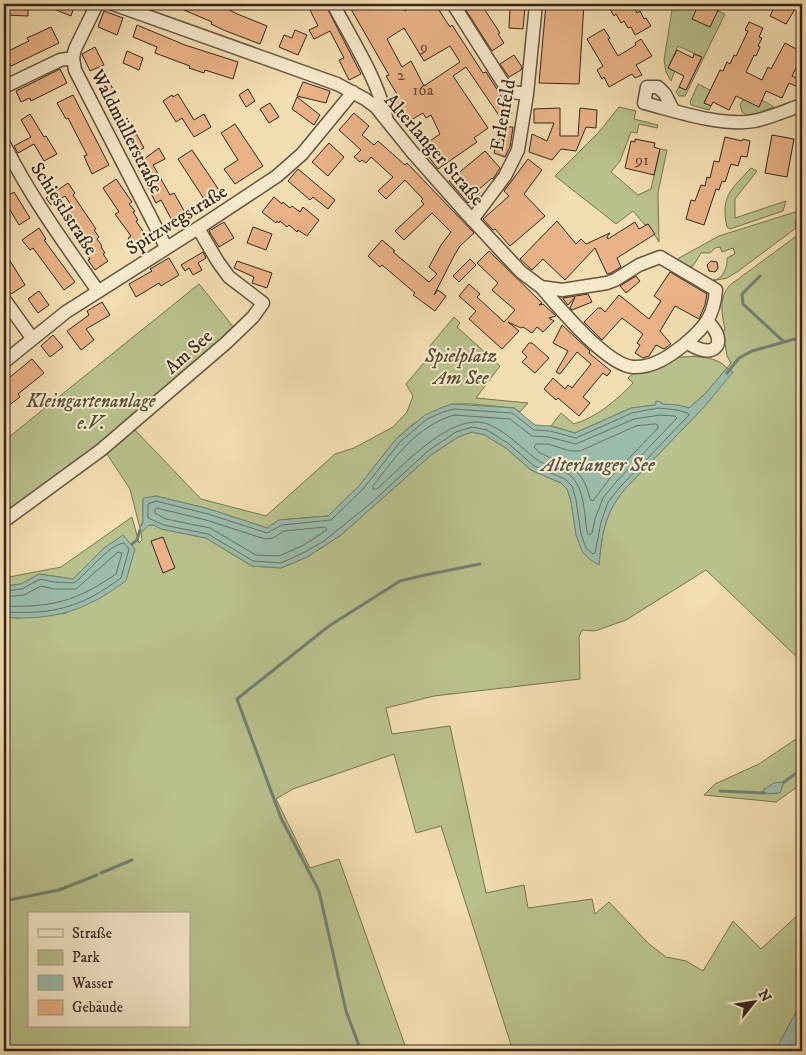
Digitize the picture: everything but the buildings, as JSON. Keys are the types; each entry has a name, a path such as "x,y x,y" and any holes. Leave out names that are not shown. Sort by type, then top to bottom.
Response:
{"street":[{"path":"4,87 60,60 72,58 98,4"},
{"name":"Alterlanger Straße","path":"113,4 320,78 353,92 376,107 413,153 521,272 541,287 577,328 619,362 631,367 659,362 687,342 708,322 715,303 716,290 660,257 639,265 607,283 562,290 541,287"},
{"path":"333,4 378,91 386,118"},
{"path":"453,4 505,86 512,92 527,94"},
{"name":"Erlenfeld","path":"472,220 505,176 514,160 521,139 536,4"},
{"name":"Waldmüllerstraße","path":"72,58 75,70 166,247"},
{"name":"Spitzwegstraße","path":"4,362 66,312 198,228 290,166 311,144 353,92"},
{"path":"673,110 738,123 756,121 802,105"},
{"name":"Schiestlstraße","path":"4,144 25,184 98,291"},
{"name":"Am See","path":"4,521 101,450 226,343 253,318 263,303 238,285 223,270 198,228"},
{"path":"4,299 32,338"},
{"path":"687,342 700,350 712,350 715,348 718,344 718,338 708,322"}],"green space":[{"path":"673,4 703,4 725,14 685,96 679,96 676,92 679,87 686,90 702,57 678,46 668,68 675,71 671,81 666,72 664,60"},
{"path":"698,84 710,90 704,103 711,106 709,110 691,105 690,102"},
{"path":"744,99 762,100 774,107 746,115 742,112 740,104"},
{"path":"619,107 636,111 634,119 658,125 657,128 639,124 637,133 631,132 620,161 611,172 638,195 651,189 660,149 667,150 658,193 659,242 648,224 645,225 633,211 616,224 555,176 598,133"},
{"path":"751,168 757,171 735,199 735,218 786,201 783,211 730,229 727,227 725,216 726,201 733,188"},
{"path":"795,212 798,218 795,220 796,228 727,278 712,281 708,279 720,278 726,268 727,258 735,254 733,248 722,252 720,247 715,248 710,253 701,253 693,266 686,268 678,261 679,258 719,236"},
{"path":"802,232 802,662 706,570 626,620 595,631 582,630 579,637 580,679 434,696 386,708 392,734 450,726 486,893 524,885 528,908 592,899 595,914 609,902 649,944 666,957 686,961 703,971 733,921 761,949 802,911 802,1001 775,1051 513,1051 441,826 416,833 394,754 293,789 276,799 310,868 339,859 407,1051 4,1051 4,617 18,618 67,613 105,547 73,579 39,574 21,584 4,586 4,578 61,567 132,517 139,543 142,540 141,533 149,525 154,525 162,529 206,538 252,566 281,568 307,557 341,535 431,455 458,437 472,432 485,435 506,448 531,470 561,483 567,489 571,501 576,535 599,565 605,525 617,499 704,407 732,372 727,368 731,363 727,356 723,331 725,330 722,301 726,290 730,285"},
{"name":"Kleingartenanlage e.V.","path":"199,284 235,329 111,434 19,505 4,513 4,441"},
{"name":"Spielplatz Am See","path":"454,317 460,323 457,327 500,366 476,398 528,403 520,412 514,408 472,404 452,404 441,408 413,424 396,439 359,486 328,516 279,520 267,528 209,509 156,496 143,499 143,522 140,528 130,489 105,451 133,428 201,499 266,516 335,454 354,448 393,427 407,412 413,396 406,384 434,351 429,347"},
{"path":"692,356 718,361 727,368 705,394 689,408 656,402 655,405 631,408 575,433 551,426 561,413 574,424 599,412 633,383 628,378 648,365"},
{"path":"802,735 802,787 800,785 776,802 704,795 715,784 759,764"}],"water":[{"name":"Alterlanger See","path":"727,368 733,372 704,407 617,499 605,525 599,565 589,559 582,551 576,535 571,501 567,489 561,483 531,470 506,448 485,435 472,432 458,437 431,455 341,535 307,557 281,568 252,566 206,538 161,529 154,525 149,525 141,533 143,498 156,496 209,509 267,528 279,520 328,516 359,486 396,439 425,415 452,404 514,408 535,425 551,426 575,433 631,408 655,405 656,401 662,404 689,408 705,394"},
{"path":"123,535 135,549 126,581 101,598 72,611 38,617 4,617 4,586 21,584 39,574 73,579 104,548"},
{"path":"784,782 780,793 765,794 763,790 774,783"},
{"path":"802,1001 802,1051 775,1051"}],"waterway":[{"path":"760,276 742,294 743,304 783,341"},
{"path":"727,373 739,358 752,351 802,337"},
{"path":"132,544 137,540 140,530"},
{"path":"361,1051 346,1011 319,891 281,818 237,699 329,626 400,581 480,564"},
{"path":"784,782 802,769"},
{"path":"720,791 765,793"},
{"path":"101,873 132,860"},
{"path":"4,901 59,890 97,875"}]}
